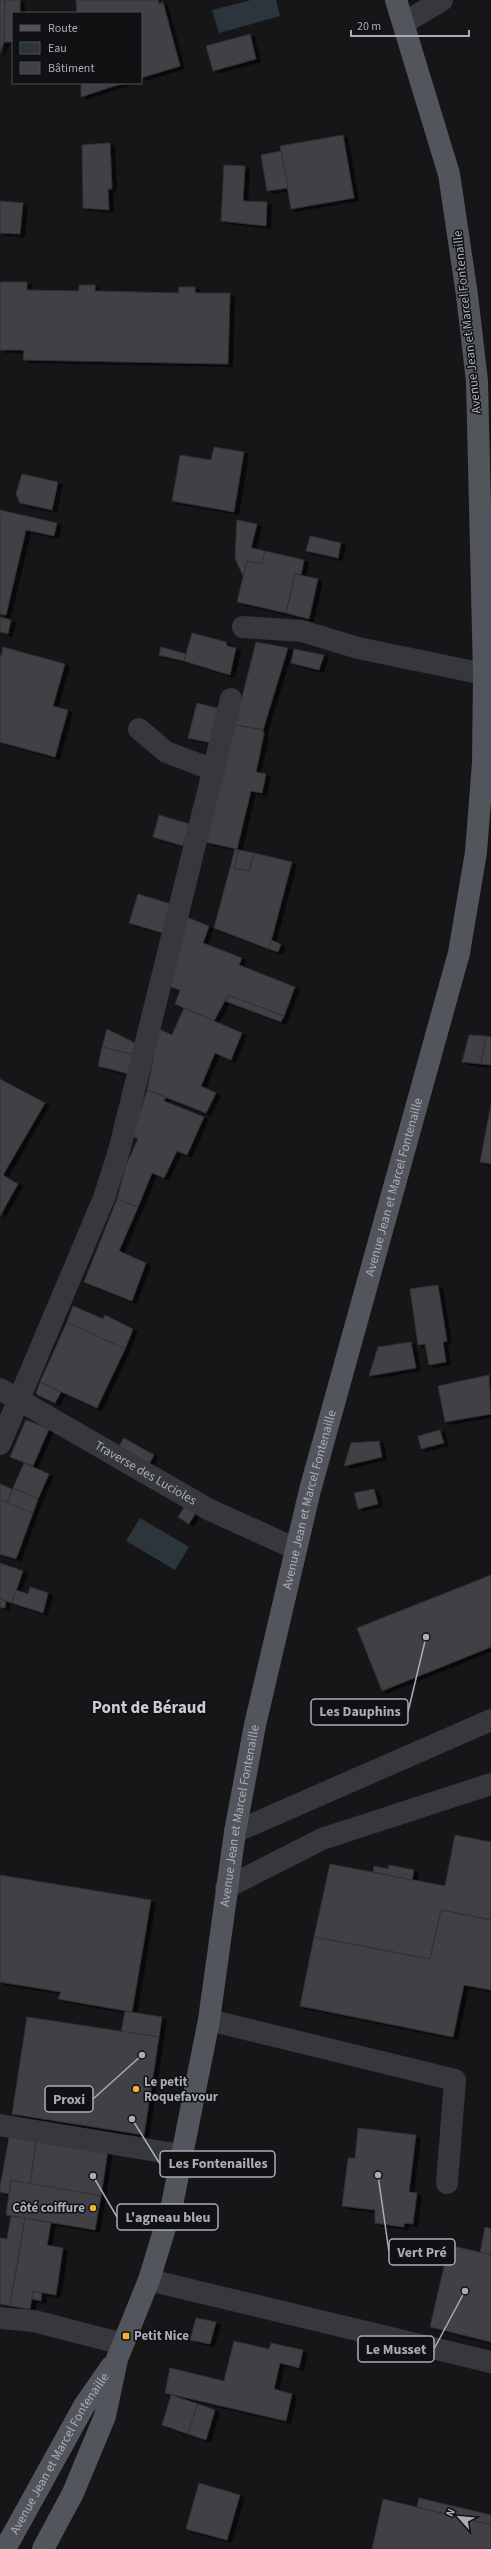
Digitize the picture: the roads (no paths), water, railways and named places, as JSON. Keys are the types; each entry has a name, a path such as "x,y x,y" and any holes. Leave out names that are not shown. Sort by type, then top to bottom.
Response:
{"main road":[{"name":"Avenue Jean et Marcel Fontenaille","path":"43,2549 73,2493 105,2416 120,2352 149,2280 172,2205 209,2020 226,1888 255,1725 321,1447 459,953 476,852 483,762 484,402 449,174 396,0"},
{"name":"Avenue Jean et Marcel Fontenaille","path":"6,2549 84,2406 120,2352"}],"street":[{"path":"404,23 442,0"},
{"path":"243,627 302,631 358,648 484,674"},
{"path":"0,1444 9,1395 104,1198 119,1151 231,699"},
{"path":"139,729 166,752 214,770"},
{"name":"Traverse des Lucioles","path":"9,1395 208,1509 296,1549"},
{"path":"235,1832 491,1720"},
{"path":"226,1888 322,1838 491,1784"},
{"path":"209,2020 455,2080 447,2183"},
{"path":"0,2125 181,2156"},
{"path":"149,2280 491,2362"},
{"path":"0,2318 34,2321 120,2352"}],"water":[{"path":"251,0 276,0 280,16 219,33 212,10"},
{"path":"140,1518 189,1547 175,1570 126,1541"}],"place":[{"name":"Les Dauphins","path":"426,1637"},
{"name":"Proxi","path":"142,2055"},
{"name":"Le petit Roquefavour","path":"136,2089"},
{"name":"Les Fontenailles","path":"132,2119"},
{"name":"Vert Pré","path":"378,2175"},
{"name":"L'agneau bleu","path":"93,2176"},
{"name":"Côté coiffure","path":"93,2208"},
{"name":"Le Musset","path":"465,2291"},
{"name":"Petit Nice","path":"126,2336"}],"district":[{"name":"Pont de Béraud","path":"149,1708"}]}
